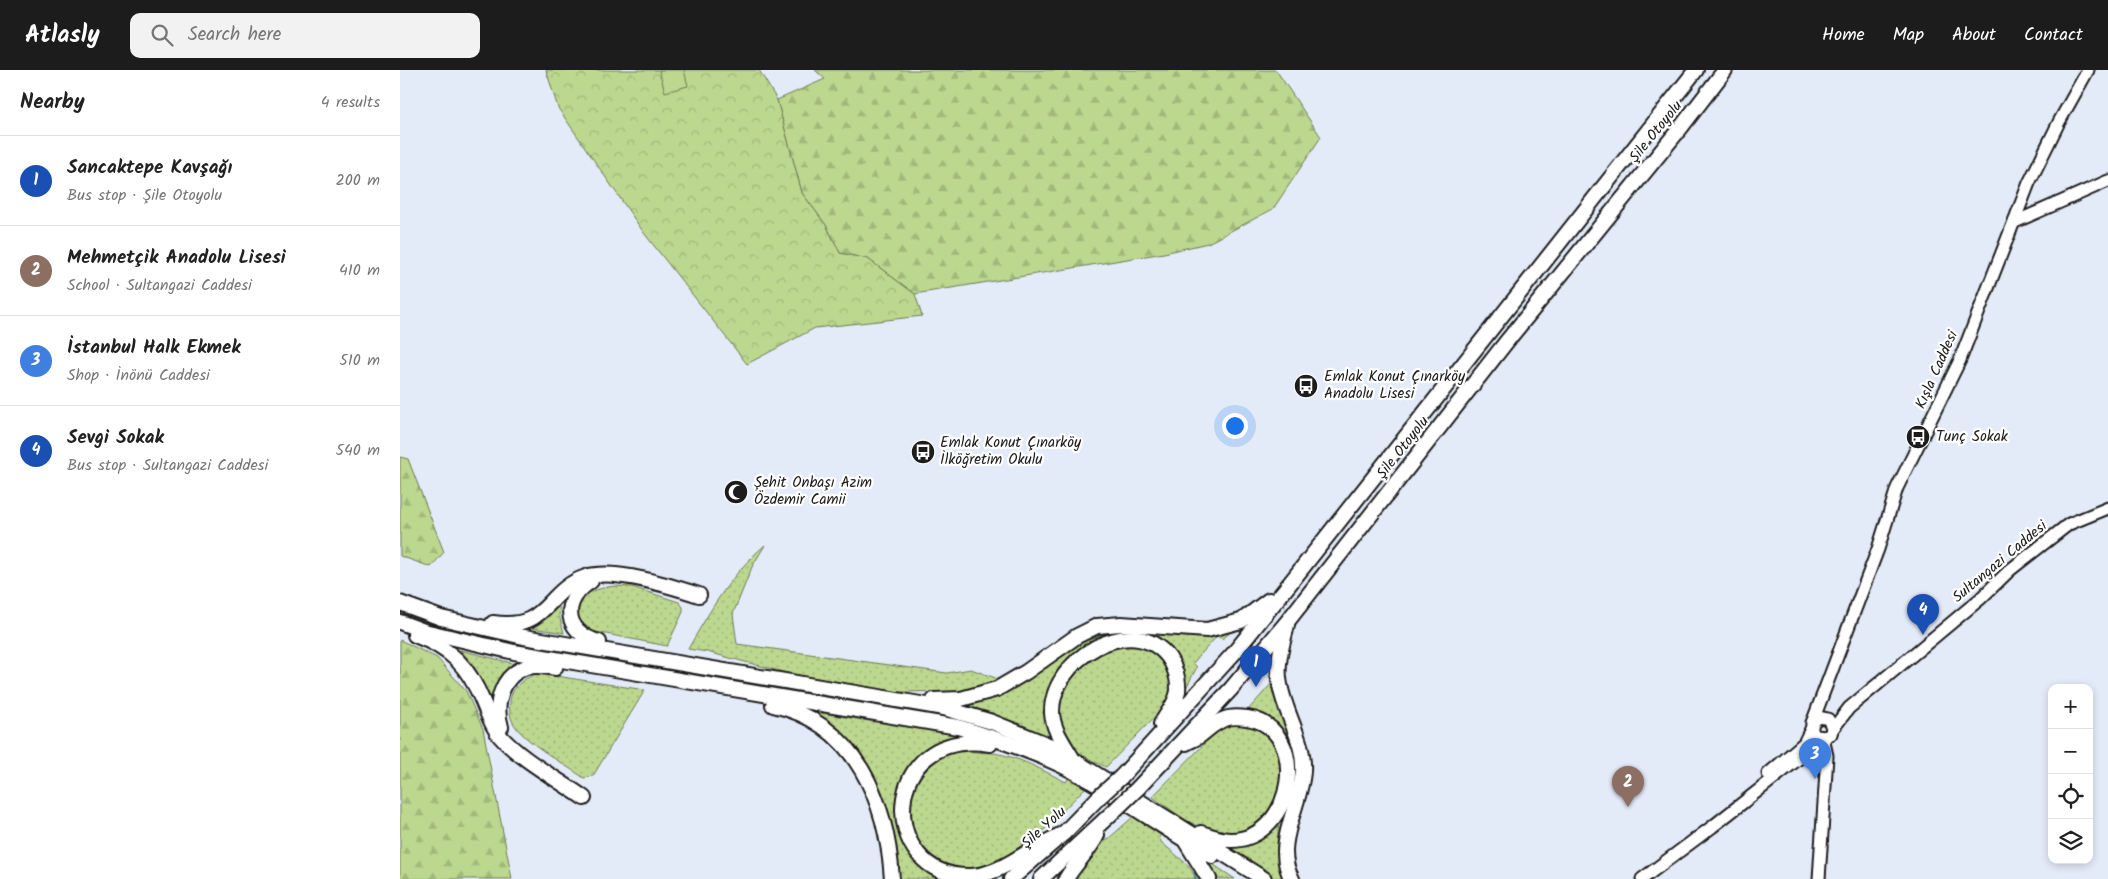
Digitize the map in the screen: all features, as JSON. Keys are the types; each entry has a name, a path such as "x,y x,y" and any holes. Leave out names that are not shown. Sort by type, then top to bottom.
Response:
{"highway":[{"name":"Şile Otoyolu","path":"1148,748 1234,653 1696,70"},
{"name":"Şile Otoyolu","path":"1101,825 1248,670 1440,426 1725,70"},
{"path":"400,603 496,623 522,623 533,618 563,590 578,580 593,575 612,574 671,586 699,595"},
{"path":"612,574 591,581 579,589 572,598 570,608 575,629 589,639 637,656"},
{"path":"884,698 944,701 978,696 997,689 1026,672 1077,636 1097,626 1121,624 1207,630 1225,626 1241,621 1253,613 1291,582"},
{"path":"400,603 441,618 476,626 637,656 944,708 992,722 1051,746 1185,835 1247,879"},
{"path":"400,622 424,631 514,652 958,727 1035,753 1264,879"},
{"path":"1287,622 1279,661 1279,679 1300,747 1304,770 1300,792 1285,843 1288,873 1292,879"},
{"path":"400,630 448,651 463,663 480,694 494,728 509,744 584,798"},
{"path":"1072,759 1055,727 1052,712 1056,692 1072,666 1083,655 1118,639 1136,638 1151,643 1164,652 1173,664 1178,689 1176,698 1148,748"},
{"path":"509,744 502,732 499,721 498,701 505,684 525,668 543,666 570,670 628,672"},
{"path":"730,690 763,703 787,708 807,717 835,736 854,756 868,780 879,809 891,860 892,879"},
{"path":"1176,748 1202,735 1211,726 1225,719 1238,717 1255,719 1269,728 1279,739 1286,752 1287,759 1288,772 1285,795 1271,823 1251,836 1232,840 1185,835"},
{"path":"1035,753 972,742 956,743 927,757 915,770 903,801 902,820 908,838 929,865 948,873 970,876 987,873 1009,865 1031,850 1064,834"},
{"name":"Şile Yolu","path":"1011,879 1064,834 1148,748"},
{"path":"1041,879 1101,825"},
{"path":"1066,879 1072,868 1092,845 1101,825"},
{"path":"1185,835 1209,879"}],"street":[{"name":"Kışla Caddesi","path":"1821,732 1826,688 1878,548 1898,488 1960,360 2029,183 2059,122 2088,70"},
{"path":"2015,222 2108,181"},
{"name":"Sultangazi Caddesi","path":"1642,879 1712,827 1715,818 1965,611 2010,570 2069,524 2108,508"},
{"name":"Kışla Caddesi","path":"1826,688 1827,718"},
{"name":"Sultangazi Caddesi","path":"1821,732 1816,718 1827,718 1849,708"},
{"path":"1819,879 1827,756 1821,732 1832,724 1827,718"}],"green space":[{"path":"546,70 759,70 777,100 802,193 826,225 840,253 868,259 915,294 922,316 815,328 747,364 644,233 558,108"},
{"path":"659,70 684,70 688,86 665,92"},
{"path":"815,70 1276,70 1321,137 1273,209 1208,243 1164,253 915,294 868,259 840,253 826,225 802,193 777,100 825,79"},
{"path":"400,457 408,459 444,552 431,567 400,556"},
{"path":"765,545 752,567 733,614 737,644 947,673 971,669 1001,680 965,691 900,692 795,675 707,652 688,649 713,606 731,581 741,568"},
{"path":"615,586 632,587 679,602 683,607 683,612 667,646 586,630 577,611 578,604 588,593"},
{"path":"557,606 560,608 559,615 564,633 532,628"},
{"path":"1235,629 1222,639 1217,636 1193,663 1197,667 1184,692 1183,675 1132,632 1183,636"},
{"path":"1116,632 1132,632 1063,667 1055,740 1015,722 958,705 988,699 1007,691 1075,646 1090,639"},
{"path":"400,640 437,658 466,691 483,729 512,879 400,879"},
{"path":"1136,646 1155,654 1166,666 1169,682 1168,703 1106,767 1079,752 1066,739 1060,726 1059,713 1062,700 1067,687 1075,676 1094,656 1116,647"},
{"path":"460,650 516,664 497,683 492,702 481,678 471,662"},
{"path":"1272,670 1292,739 1287,741 1274,726 1259,715 1247,711 1273,682 1269,677"},
{"path":"537,673 645,690 593,776 584,778 548,754 521,733 512,721 510,709 513,692 523,681"},
{"path":"809,711 960,736 928,748 916,758 907,769 901,782 896,812 902,840 910,853 924,864 953,879 897,879 879,792"},
{"path":"1240,721 1268,734 1280,756 1281,784 1277,798 1263,821 1253,828 1231,834 1208,831 1179,816 1152,797 1214,734 1229,722"},
{"path":"967,748 976,752 1012,757 1031,764 1066,782 1069,777 1087,786 1045,829 996,863 978,869 957,868 942,864 929,856 918,844 912,830 910,795 916,779 937,757"},
{"path":"1135,815 1160,835 1161,842 1189,866 1197,879 1074,879 1098,848"},
{"path":"1279,822 1277,858 1282,879 1272,879 1219,844 1238,844 1252,841"},
{"path":"1202,857 1235,879 1213,879"}],"waterway":[{"path":"1195,873 1195,879"}],"place":[{"name":"Emlak Konut Çınarköy Anadolu Lisesi","path":"1306,386"},
{"name":"Tunç Sokak","path":"1918,437"},
{"name":"Emlak Konut Çınarköy İlköğretim Okulu","path":"923,452"},
{"name":"Şehit Onbaşı Azim Özdemir Camii","path":"736,492"},
{"name":"Sevgi Sokak","path":"1923,635"},
{"name":"Sancaktepe Kavşağı","path":"1256,687"},
{"name":"İstanbul Halk Ekmek","path":"1815,779"},
{"name":"Mehmetçik Anadolu Lisesi","path":"1628,807"}]}
